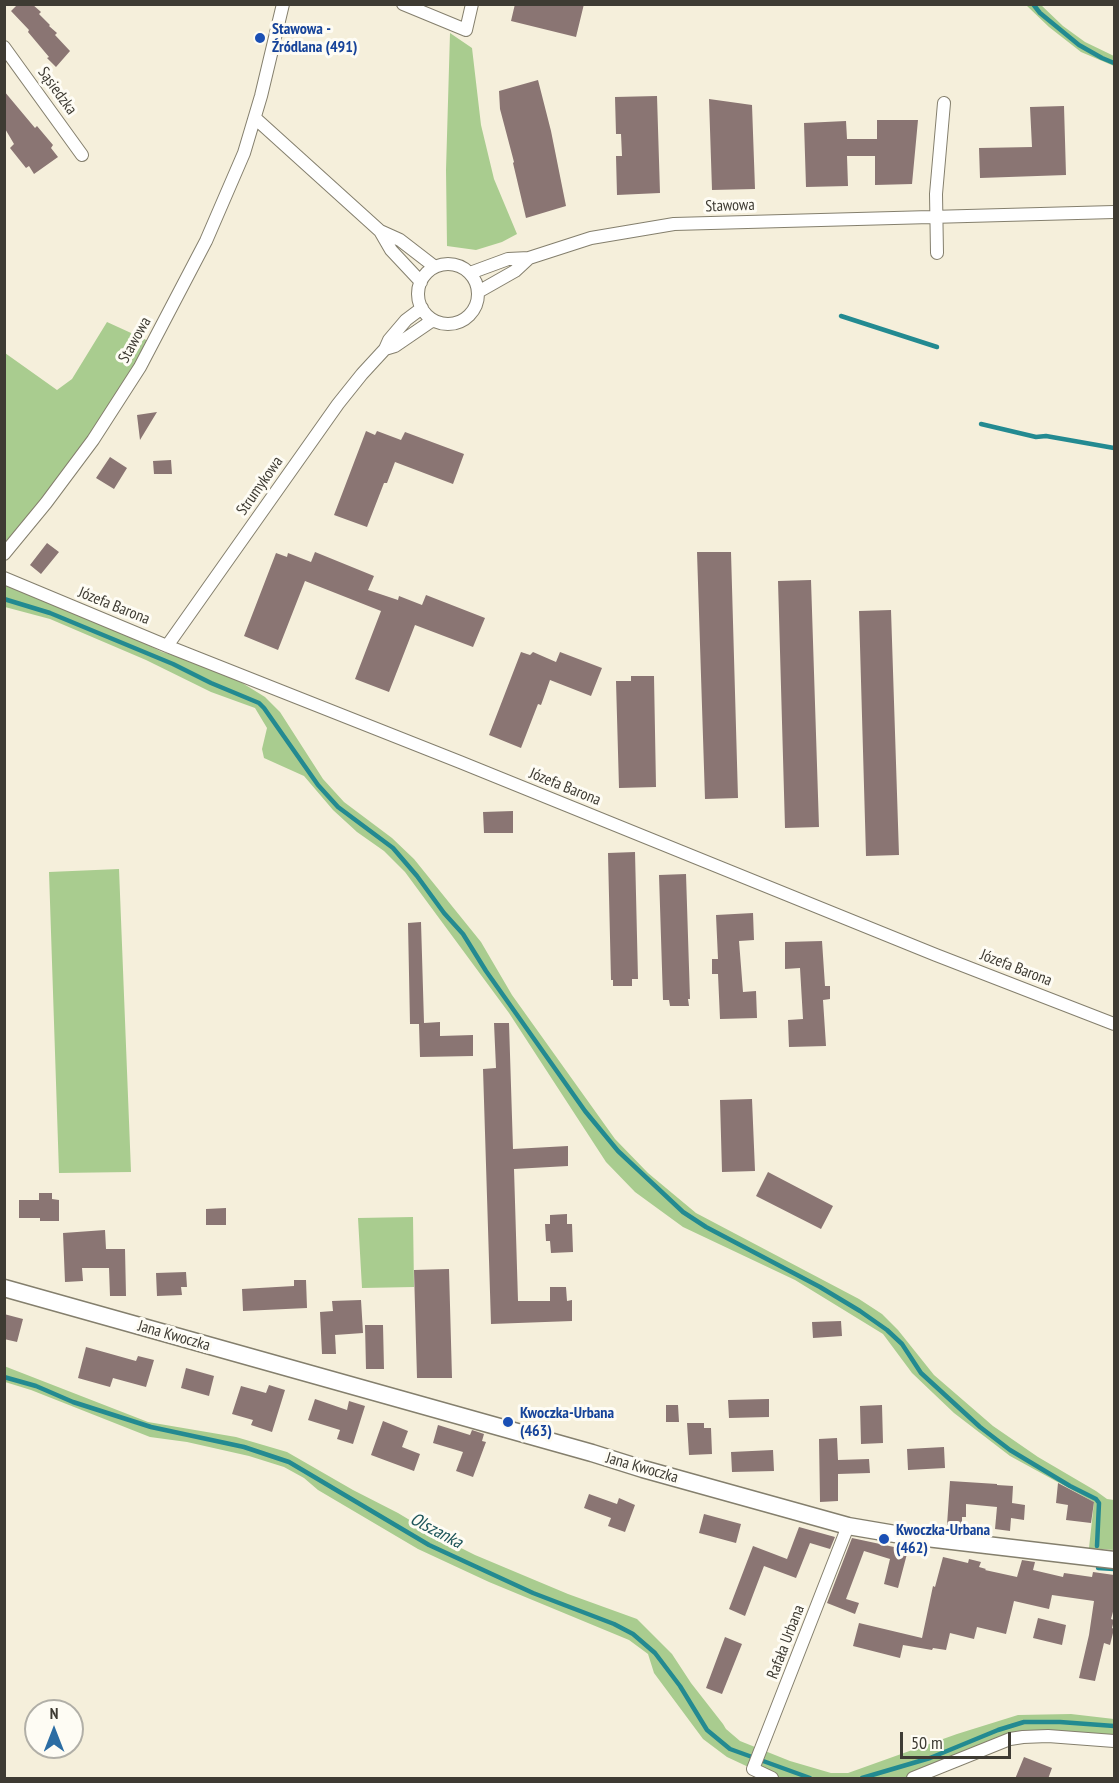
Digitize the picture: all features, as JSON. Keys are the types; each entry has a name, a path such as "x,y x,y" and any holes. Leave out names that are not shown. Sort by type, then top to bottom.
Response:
{"street":[{"name":"Stawowa","path":"4,554 93,440 140,367 206,241 244,153 283,4"},
{"path":"403,4 466,30 472,4"},
{"name":"Sąsiedzka","path":"4,47 82,155"},
{"path":"937,253 936,194 944,104"},
{"path":"255,118 380,231 391,250 421,282"},
{"name":"Stawowa","path":"470,273 508,259 529,258 591,238 674,224 1114,212"},
{"path":"380,231 400,240 435,267"},
{"name":"Stawowa","path":"478,292 515,271 529,258"},
{"path":"449,264 470,273 478,292 474,309 468,316 451,324 433,320 422,308 419,299 421,282 435,267 449,264"},
{"name":"Strumykowa","path":"167,645 338,404 385,349 389,339 406,320 422,308"},
{"name":"Strumykowa","path":"385,349 395,346 433,320"},
{"name":"Józefa Barona","path":"4,578 936,955 1114,1024"},
{"name":"Jana Kwoczka","path":"4,1288 848,1526 901,1535 1114,1560"},
{"name":"Rafała Urbana","path":"772,1779 753,1769 762,1751 848,1526"},
{"path":"913,1779 1010,1739 1048,1736 1114,1741"}],"green space":[{"path":"1026,5 1041,5 1063,26 1085,42 1114,56 1114,66 1081,52"},
{"path":"450,33 472,48 481,125 494,179 517,234 502,242 476,250 447,246 446,170"},
{"path":"107,322 153,343 140,367 5,554 5,353 57,390 72,379"},
{"path":"4,578 74,608 162,652 239,681 265,697 280,712 323,779 344,802 392,838 414,859 481,942 512,995 615,1139 648,1173 696,1213 859,1299 882,1314 934,1375 993,1426 1038,1457 1107,1499 1114,1500 1114,1550 1089,1548 1094,1502 1010,1456 954,1413 912,1373 883,1334 795,1280 683,1227 635,1192 606,1162 509,1013 405,872 384,851 357,832 333,810 304,776 264,758 262,749 267,728 255,708 211,692 146,660 50,619 5,607"},
{"path":"119,869 131,1172 59,1173 49,872"},
{"path":"413,1217 414,1287 362,1288 358,1218"},
{"path":"4,1366 148,1422 236,1437 287,1452 475,1555 568,1594 637,1619 672,1654 726,1729 740,1741 790,1761 831,1773 848,1773 1018,1715 1071,1714 1114,1719 1114,1735 1049,1730 1023,1737 913,1778 772,1778 727,1757 703,1739 654,1673 648,1654 629,1640 489,1582 418,1549 318,1490 304,1478 284,1467 249,1456 187,1442 150,1437 5,1382"}],"building":[{"path":"18,4 32,4 41,12 39,14 70,51 56,67 28,32 29,30 11,11"},
{"path":"515,4 584,4 576,37 511,21"},
{"path":"538,80 566,206 526,218 500,109 499,91"},
{"path":"4,91 35,128 37,126 53,145 51,148 58,157 34,174 29,166 26,168 10,148 14,144 4,127"},
{"path":"657,96 660,193 617,195 616,156 622,156 621,134 616,134 615,97"},
{"path":"709,99 752,105 755,189 712,190"},
{"path":"1064,106 1066,175 980,178 979,148 1032,147 1030,107"},
{"path":"877,120 918,120 912,184 875,185 875,156 847,156 848,186 806,187 804,123 846,121 847,139 877,139"},
{"path":"157,412 140,440 137,415"},
{"path":"366,431 375,435 377,431 401,440 405,432 464,454 453,484 395,462 367,527 334,515"},
{"path":"110,457 127,468 114,489 96,478"},
{"path":"171,460 172,474 154,474 153,461"},
{"path":"47,543 59,552 41,574 30,565"},
{"path":"315,552 374,576 368,590 398,600 399,596 422,605 426,595 485,618 473,647 415,625 389,692 355,679 381,611 305,581 278,650 244,636 276,553 287,557 288,553 311,562"},
{"path":"697,552 731,552 738,798 705,799"},
{"path":"811,580 819,827 785,828 778,581"},
{"path":"891,610 899,855 866,856 859,611"},
{"path":"521,652 530,655 533,652 556,662 560,652 602,668 591,696 550,680 521,748 489,735"},
{"path":"631,676 654,676 656,787 619,788 616,681 631,681"},
{"path":"513,811 513,833 484,833 483,812"},
{"path":"635,852 638,979 632,979 632,986 613,986 608,853"},
{"path":"686,874 690,999 688,999 689,1006 670,1006 669,1000 663,1000 659,875"},
{"path":"753,913 754,940 739,941 743,992 756,991 757,1018 720,1019 718,974 712,974 712,959 718,959 716,915"},
{"path":"421,922 424,1023 440,1022 440,1036 473,1035 473,1056 420,1057 419,1024 410,1024 408,923"},
{"path":"822,941 825,986 830,986 830,999 823,1000 826,1046 789,1047 788,1020 803,1019 800,968 785,969 785,942"},
{"path":"494,1023 509,1023 513,1149 568,1146 568,1166 514,1169 518,1301 550,1301 550,1287 566,1287 567,1301 572,1300 572,1321 491,1324 483,1069 496,1068"},
{"path":"752,1099 755,1171 722,1172 720,1100"},
{"path":"768,1172 833,1206 821,1229 756,1196"},
{"path":"39,1193 52,1193 52,1199 59,1200 59,1221 19,1218 19,1200 39,1200"},
{"path":"226,1208 226,1225 206,1225 206,1209"},
{"path":"567,1214 567,1224 572,1224 573,1252 551,1253 550,1241 546,1241 545,1224 550,1224 550,1215"},
{"path":"105,1230 106,1249 125,1249 126,1296 110,1296 109,1268 82,1268 83,1281 65,1282 63,1233"},
{"path":"449,1269 452,1378 417,1378 414,1270"},
{"path":"186,1272 187,1287 181,1287 182,1295 157,1296 156,1273"},
{"path":"294,1280 306,1280 307,1308 243,1311 242,1289 294,1286"},
{"path":"361,1300 363,1333 335,1335 336,1354 322,1354 320,1312 333,1311 332,1301"},
{"path":"4,1314 23,1319 17,1342 4,1339"},
{"path":"841,1321 842,1336 813,1338 812,1322"},
{"path":"365,1325 383,1325 384,1369 366,1369"},
{"path":"86,1347 136,1361 138,1356 154,1360 146,1387 113,1378 110,1387 78,1378"},
{"path":"186,1368 214,1376 209,1396 181,1388"},
{"path":"269,1385 285,1390 272,1432 251,1425 253,1420 232,1414 241,1386 266,1393"},
{"path":"315,1399 347,1410 349,1401 365,1406 353,1444 337,1439 340,1430 308,1420"},
{"path":"769,1399 769,1417 729,1418 728,1400"},
{"path":"666,1405 678,1405 679,1422 666,1422"},
{"path":"882,1405 883,1443 861,1444 860,1406"},
{"path":"383,1421 408,1431 402,1447 420,1454 414,1471 371,1455"},
{"path":"687,1423 704,1423 704,1428 711,1428 712,1454 689,1455"},
{"path":"438,1425 470,1435 472,1430 484,1434 482,1441 486,1442 473,1477 456,1471 463,1452 433,1443"},
{"path":"837,1438 838,1460 869,1459 870,1473 838,1474 838,1501 820,1502 819,1439"},
{"path":"944,1447 945,1468 908,1470 907,1449"},
{"path":"773,1450 774,1471 732,1472 731,1452"},
{"path":"950,1481 1013,1486 1012,1503 1025,1505 1024,1520 1011,1518 1010,1531 995,1529 997,1507 966,1504 966,1517 962,1517 962,1526 947,1525"},
{"path":"1058,1483 1094,1502 1091,1523 1066,1520 1068,1505 1056,1503"},
{"path":"589,1494 617,1504 619,1498 635,1505 625,1532 608,1526 611,1518 584,1508"},
{"path":"704,1514 741,1524 736,1543 699,1533"},
{"path":"799,1527 835,1537 830,1549 810,1543 796,1578 764,1566 745,1616 729,1609 753,1546 787,1559"},
{"path":"852,1538 908,1550 898,1588 884,1584 890,1559 864,1551 846,1599 859,1603 855,1614 827,1603"},
{"path":"943,1557 968,1563 969,1559 981,1562 979,1567 985,1570 1017,1577 1022,1560 1035,1562 1033,1570 1063,1577 1064,1573 1092,1577 1093,1572 1114,1575 1114,1608 1111,1619 1114,1620 1112,1628 1114,1629 1110,1645 1104,1643 1095,1681 1079,1678 1094,1601 1052,1595 1049,1609 1014,1601 1006,1634 977,1627 974,1639 950,1633 946,1650 903,1645 900,1658 853,1646 859,1623 922,1638 933,1586 935,1587"},
{"path":"1038,1618 1066,1625 1062,1645 1033,1638"},
{"path":"725,1637 742,1644 722,1694 706,1688"},
{"path":"1024,1757 1052,1768 1048,1779 1015,1779"}],"waterway":[{"path":"1033,4 1040,13 1079,45 1114,63"},
{"path":"841,316 937,347"},
{"path":"981,424 1036,437 1046,436 1114,448"},
{"path":"4,599 50,613 173,664 259,703 318,785 338,807 393,848 417,876 444,913 463,934 486,971 585,1111 618,1151 683,1212 706,1227 820,1287 887,1330 902,1344 921,1373 980,1427 1010,1450 1096,1499 1099,1503 1097,1546"},
{"name":"Olszanka","path":"4,1377 151,1427 244,1447 289,1462 429,1545 533,1593 614,1624 633,1634 655,1653 680,1686 707,1730 730,1749 810,1778"},
{"path":"1098,1568 1114,1569"},
{"name":"Olszanka","path":"862,1778 930,1758 998,1730 1024,1722 1114,1726"}],"place":[{"name":"Stawowa - Źródlana (491)","path":"260,38"},
{"name":"Kwoczka-Urbana (463)","path":"508,1422"},
{"name":"Kwoczka-Urbana (462)","path":"884,1539"}]}
